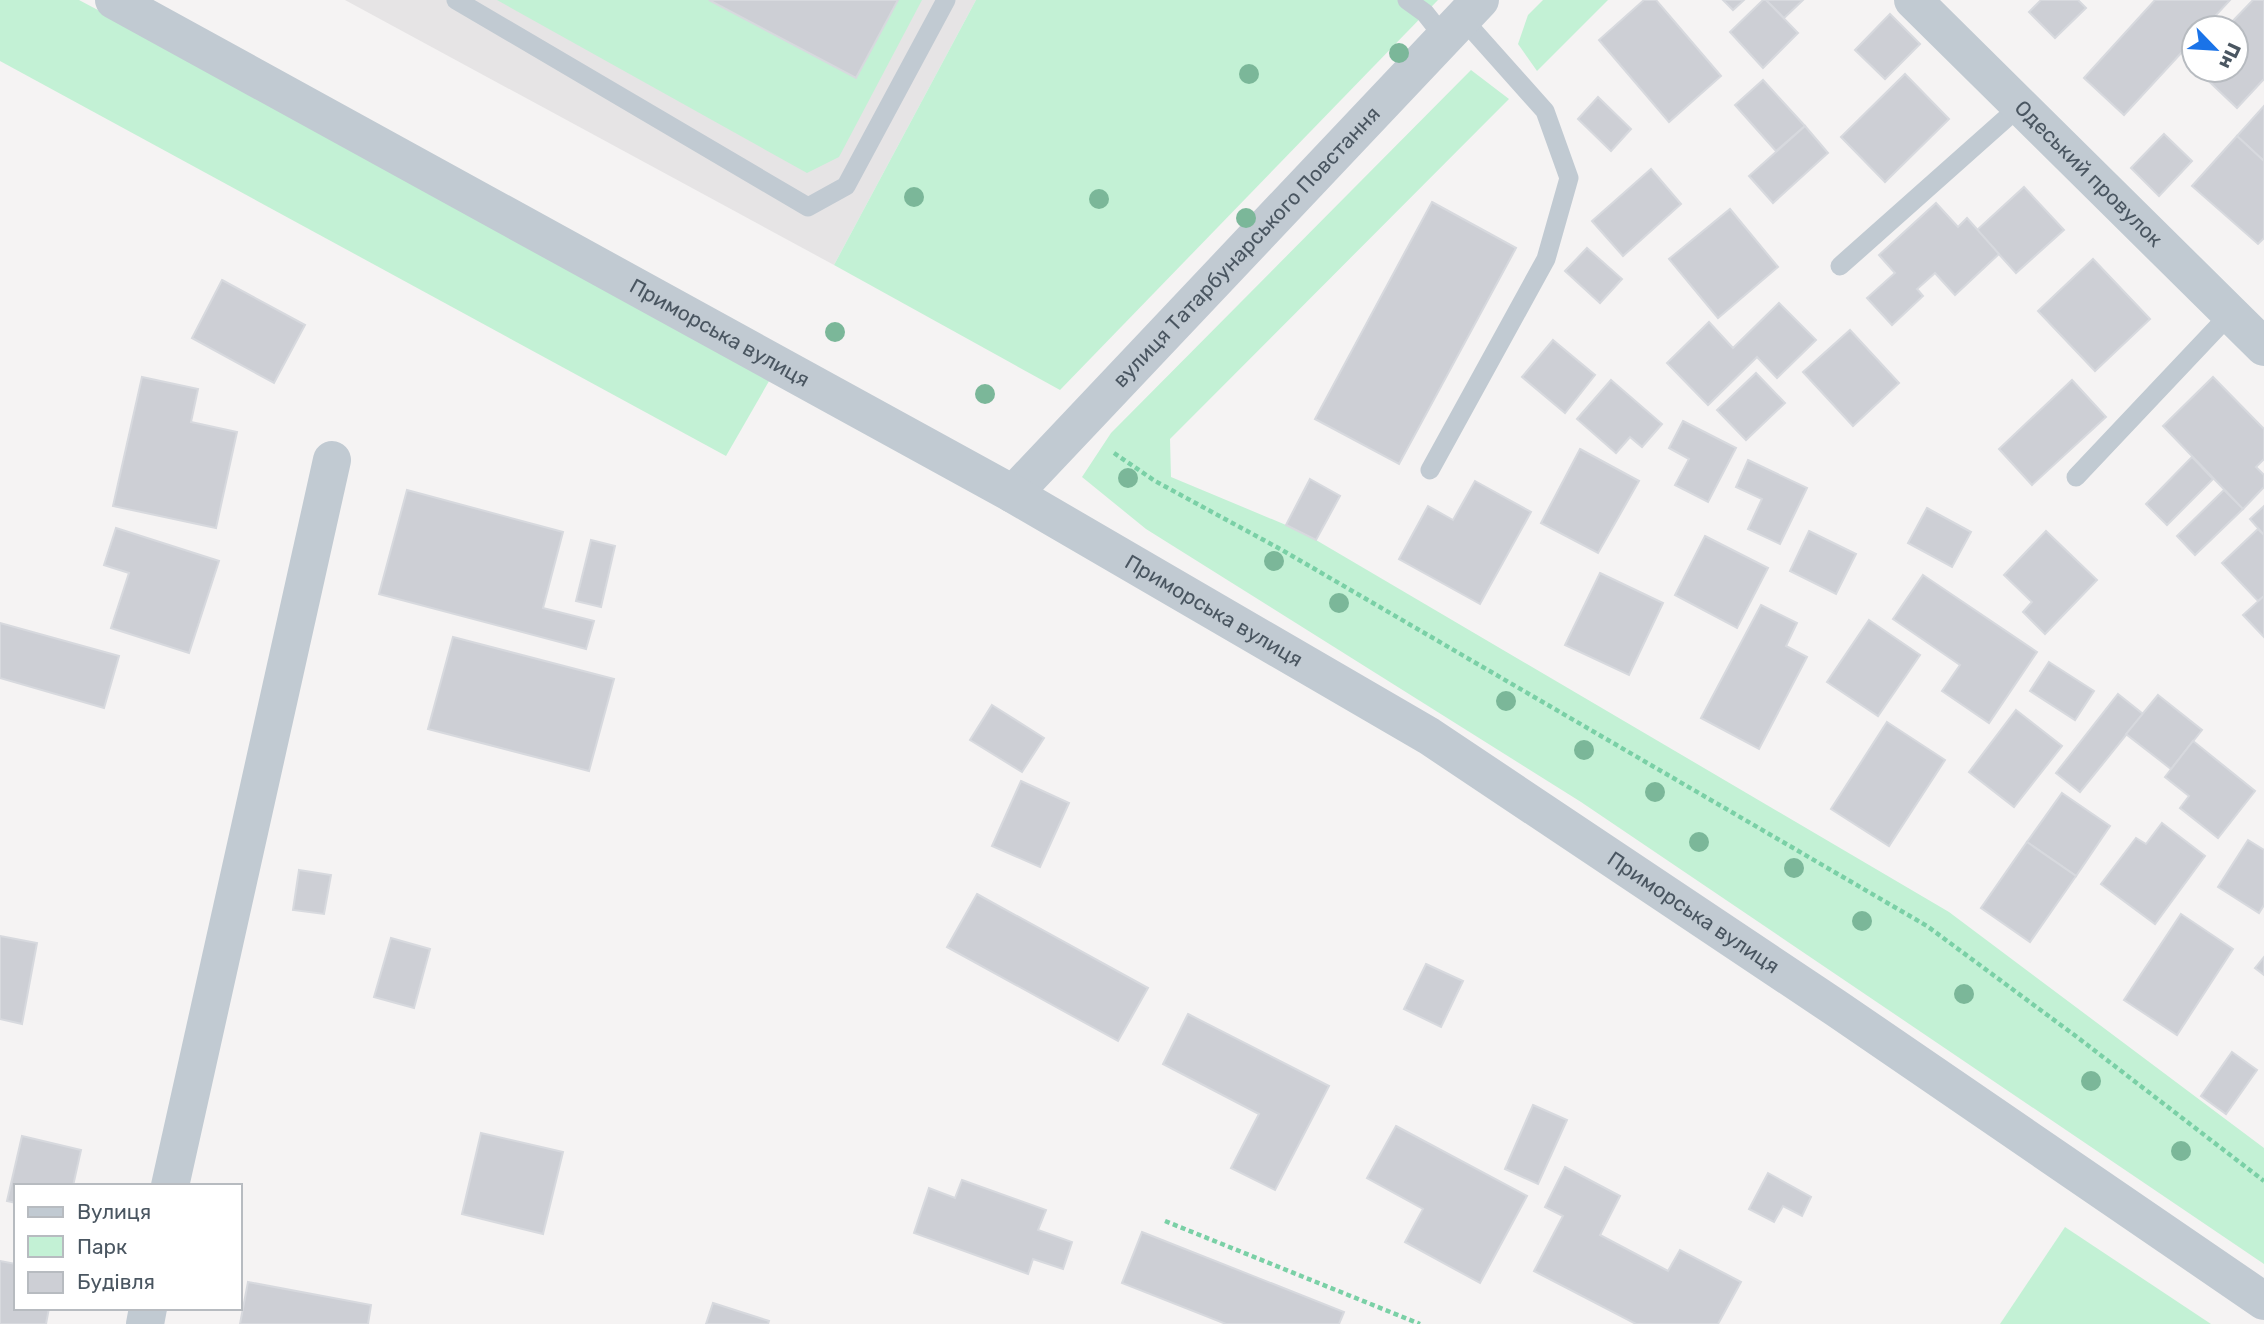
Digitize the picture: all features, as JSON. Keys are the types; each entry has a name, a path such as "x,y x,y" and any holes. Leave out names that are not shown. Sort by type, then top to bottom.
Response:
{"street":[{"name":"Приморська вулиця","path":"114,0 1013,494 1429,736 1825,1001 2264,1301"},
{"name":"Одеський провулок","path":"1913,0 2264,347"},
{"name":"вулиця Татарбунарського Повстання","path":"1013,494 1462,18"},
{"path":"170,1184 332,460"}],"lane":[{"path":"456,0 808,207 846,186 946,0"},
{"path":"1407,0 1425,13 1462,18 1545,111 1569,178 1546,259 1430,470"},
{"path":"1840,266 2020,106"},
{"path":"2076,477 2230,314"}],"path":[{"path":"1076,427 1155,481 1282,550 1927,926 2264,1181"},
{"path":"1166,1221 1420,1324"}],"shaded area":[{"path":"345,0 976,0 834,265"}],"green space":[{"path":"0,0 79,0 776,369 726,456 0,61"},
{"path":"497,0 922,0 839,157 807,173"},
{"path":"976,0 1438,0 1060,390 834,265"},
{"path":"1543,0 1608,0 1537,71 1518,44 1528,15"},
{"path":"1471,70 1509,99 1170,439 1171,477 1316,540 1949,912 2264,1148 2264,1264 1581,802 1146,529 1082,477 1111,433"},
{"path":"2065,1227 2211,1324 2000,1324"}],"building":[{"path":"709,0 898,0 856,78"},
{"path":"1644,0 1656,0 1721,76 1669,122 1599,40"},
{"path":"1723,0 1744,0 1733,10"},
{"path":"1763,0 1798,33 1763,68 1730,32"},
{"path":"1766,0 1803,0 1784,18"},
{"path":"2041,0 2078,0 2086,8 2055,38 2029,12"},
{"path":"2155,0 2230,0 2217,14 2180,14 2180,54 2124,115 2084,78"},
{"path":"2253,0 2264,0 2264,79 2237,108 2212,84 2250,84 2250,14 2240,14"},
{"path":"1890,14 1920,44 1885,79 1855,50"},
{"path":"1905,74 1949,119 1885,182 1841,137"},
{"path":"1763,80 1805,126 1776,151 1735,105"},
{"path":"1598,97 1631,129 1611,151 1578,119"},
{"path":"2264,106 2264,161 2237,136"},
{"path":"1805,126 1828,153 1773,203 1749,176"},
{"path":"2164,134 2192,161 2159,196 2131,168"},
{"path":"2237,136 2264,161 2264,238 2258,244 2192,186"},
{"path":"1651,169 1681,204 1623,256 1592,221"},
{"path":"2024,187 2064,230 2016,273 1977,230"},
{"path":"1432,202 1516,248 1399,464 1315,419"},
{"path":"1936,203 1958,227 1967,218 1999,254 1955,295 1935,273 1917,289 1923,296 1892,325 1867,298 1895,273 1879,255"},
{"path":"1730,209 1778,267 1718,318 1669,259"},
{"path":"1587,248 1622,279 1600,303 1565,271"},
{"path":"2093,259 2150,319 2095,371 2038,311"},
{"path":"222,280 305,325 274,383 192,338"},
{"path":"1779,303 1816,340 1777,378 1757,357 1708,405 1667,363 1709,322 1733,348"},
{"path":"1850,330 1899,383 1853,426 1803,372"},
{"path":"1553,340 1595,375 1565,413 1522,377"},
{"path":"1756,373 1785,403 1746,440 1717,410"},
{"path":"142,377 198,389 191,422 237,432 216,528 113,506"},
{"path":"2213,377 2264,429 2264,459 2256,467 2264,475 2264,487 2243,509 2163,426"},
{"path":"1611,380 1662,424 1642,447 1630,437 1616,453 1577,419"},
{"path":"2072,380 2106,417 2032,485 1999,449"},
{"path":"1683,421 1736,448 1708,502 1675,485 1689,459 1669,448"},
{"path":"1580,449 1639,481 1598,553 1541,523"},
{"path":"2192,457 2213,479 2167,525 2146,504"},
{"path":"1748,460 1807,488 1780,544 1748,529 1762,499 1736,487"},
{"path":"1310,479 1340,496 1316,540 1286,525"},
{"path":"1475,481 1531,512 1480,604 1399,559 1428,506 1453,520"},
{"path":"407,490 563,532 543,608 594,621 586,649 379,594"},
{"path":"2224,490 2243,509 2195,555 2177,536"},
{"path":"2264,506 2264,535 2250,519"},
{"path":"1927,508 1971,532 1952,567 1908,543"},
{"path":"116,528 219,561 189,653 111,628 129,573 104,565"},
{"path":"2258,529 2264,535 2264,596 2258,601 2222,563"},
{"path":"1809,531 1856,554 1836,594 1790,571"},
{"path":"2046,531 2097,580 2045,634 2023,612 2032,602 2004,575"},
{"path":"1705,536 1768,568 1737,628 1675,595"},
{"path":"591,540 615,546 601,607 576,601"},
{"path":"1600,573 1663,603 1629,675 1565,645"},
{"path":"1923,575 2037,652 1989,723 1942,691 1960,665 1893,619"},
{"path":"2264,596 2264,637 2243,615"},
{"path":"1761,605 1797,623 1786,646 1807,657 1759,749 1701,718"},
{"path":"1869,620 1920,655 1878,716 1827,682"},
{"path":"0,623 119,656 104,708 0,678"},
{"path":"453,637 614,679 589,771 428,729"},
{"path":"2049,662 2094,691 2075,720 2030,691"},
{"path":"2118,694 2143,714 2080,792 2056,773"},
{"path":"2158,695 2202,730 2171,769 2126,734"},
{"path":"992,705 1044,738 1022,772 970,740"},
{"path":"2016,710 2062,746 2014,807 1969,772"},
{"path":"1887,722 1945,760 1889,846 1831,809"},
{"path":"2193,741 2255,791 2218,838 2180,808 2189,796 2165,777"},
{"path":"1021,781 1069,803 1040,867 992,846"},
{"path":"2062,793 2110,826 2076,876 2027,842"},
{"path":"2162,823 2205,856 2155,924 2101,884 2136,838 2146,844"},
{"path":"2248,840 2264,850 2264,905 2259,913 2218,887"},
{"path":"2027,842 2076,876 2030,942 1981,908"},
{"path":"299,870 331,875 324,914 293,910"},
{"path":"977,894 1148,988 1118,1041 947,947"},
{"path":"2181,914 2233,949 2177,1035 2124,1000"},
{"path":"0,936 37,943 22,1024 0,1019"},
{"path":"391,938 430,949 414,1008 374,997"},
{"path":"2264,957 2264,975 2255,968"},
{"path":"1426,964 1463,981 1441,1027 1404,1009"},
{"path":"1188,1014 1329,1086 1275,1190 1231,1168 1259,1114 1163,1064"},
{"path":"2232,1052 2257,1070 2226,1114 2201,1096"},
{"path":"1533,1105 1567,1120 1538,1184 1505,1169"},
{"path":"1396,1126 1527,1196 1480,1283 1405,1242 1423,1209 1367,1178"},
{"path":"481,1133 563,1152 543,1234 462,1214"},
{"path":"22,1136 81,1150 73,1184 14,1184 14,1203 7,1201"},
{"path":"1565,1167 1620,1196 1600,1235 1668,1271 1680,1250 1741,1282 1718,1324 1636,1324 1534,1271 1563,1216 1545,1207"},
{"path":"1768,1173 1811,1197 1802,1216 1783,1206 1774,1222 1749,1209"},
{"path":"962,1180 1046,1210 1038,1230 1072,1242 1063,1269 1033,1259 1028,1274 914,1233 929,1188 955,1198"},
{"path":"1142,1232 1344,1312 1339,1324 1226,1324 1122,1283"},
{"path":"0,1261 14,1264 14,1310 49,1310 46,1324 0,1324"},
{"path":"248,1282 371,1305 368,1324 240,1324"},
{"path":"713,1303 769,1321 768,1324 706,1324"}]}
